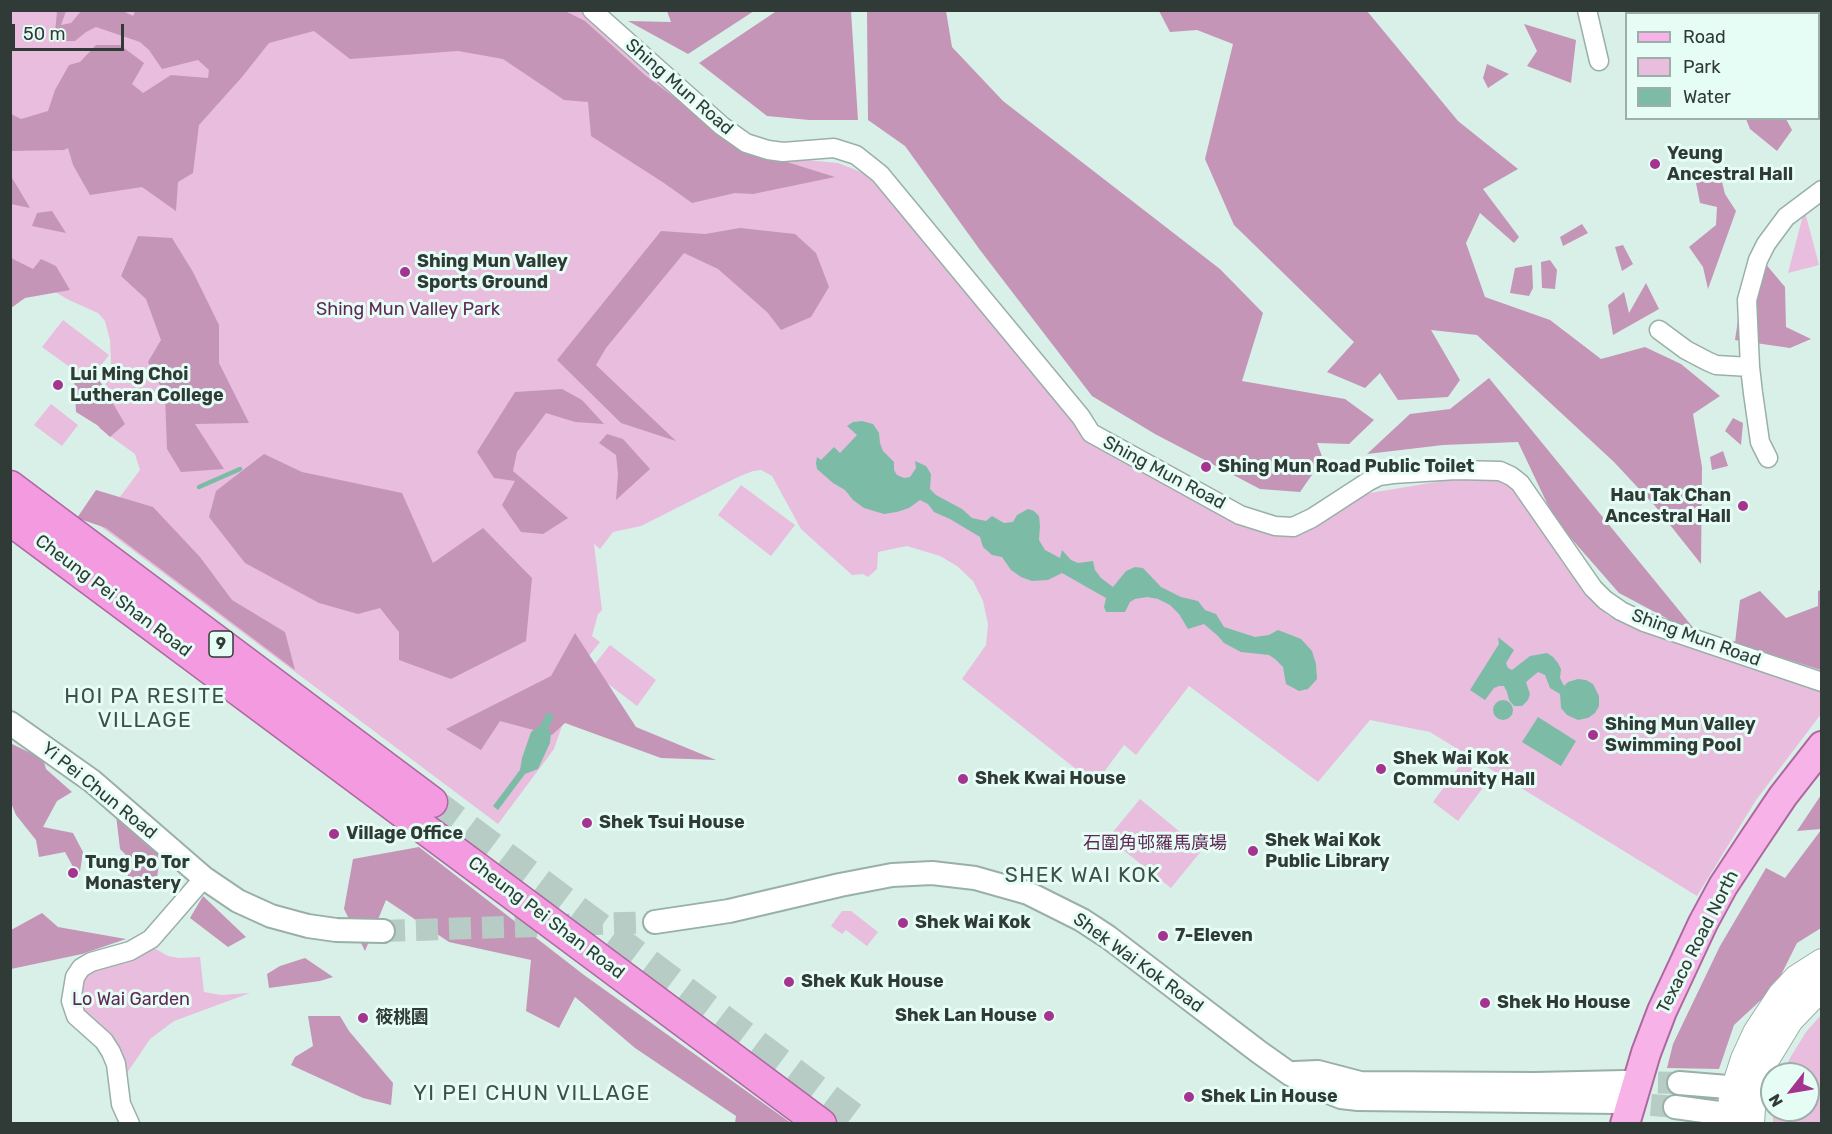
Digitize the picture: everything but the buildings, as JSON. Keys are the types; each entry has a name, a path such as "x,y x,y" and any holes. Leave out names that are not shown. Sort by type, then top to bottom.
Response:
{"highway":[{"name":"Cheung Pei Shan Road","path":"10,486 432,802"},
{"name":"Cheung Pei Shan Road","path":"10,520 821,1124"}],"main road":[{"name":"Texaco Road North","path":"1622,1102 1628,1108 1650,1042 1703,923 1752,842 1783,796 1821,747"},
{"name":"Texaco Road North","path":"1644,1124 1663,1060 1681,1014 1727,918 1780,832 1821,776"},
{"path":"1740,1120 1750,1046 1780,994 1797,978 1821,962"},
{"path":"1744,1088 1762,1066 1790,1020 1814,995 1821,991"}],"street":[{"name":"Shing Mun Road","path":"592,10 722,126 746,143 783,152 834,148 856,155 880,174 1081,417 1091,433 1121,450 1240,515 1275,526 1293,527 1312,518 1379,476 1456,470 1500,471 1520,483 1593,588 1621,611 1644,622 1821,682"},
{"path":"1587,10 1599,61"},
{"path":"1768,458 1760,442 1750,367 1747,300 1758,260 1766,244 1786,217 1821,190"},
{"path":"1659,330 1686,350 1716,365 1750,367"},
{"name":"Yi Pei Chun Road","path":"10,723 92,781 204,878 255,910 289,922 336,930 383,931"},
{"name":"Shek Wai Kok Road","path":"655,922 729,911 891,875 932,873 975,878 1028,893 1082,920 1108,937 1290,1074 1318,1072 1360,1083 1535,1084 1622,1102"},
{"path":"130,1124 121,1104 116,1064 111,1052 104,1041 76,1016 71,1001 75,977 81,968 91,962 130,951 151,939 204,878"},
{"path":"1679,1083 1744,1088"},
{"path":"1675,1107 1740,1120"}],"green space":[{"name":"Shing Mun Valley Park","path":"10,11 581,11 737,150 783,158 838,163 876,180 1075,418 1277,532 1364,494 1454,479 1496,478 1512,489 1534,516 1581,588 1607,615 1643,630 1821,686 1821,714 1756,800 1697,896 1430,732 1370,720 1318,782 1189,686 1136,755 1124,745 1095,784 962,679 986,645 988,624 983,601 973,581 957,566 940,556 907,546 878,552 877,569 868,577 863,574 852,575 801,529 772,476 761,470 738,477 641,526 613,532 600,549 594,544 602,610 598,614 592,636 600,642 570,680 563,723 554,749 498,824 99,525 140,470 135,454 99,428 100,407 111,363 110,340 105,321 98,313 69,300 11,266"},
{"path":"1805,212 1819,265 1788,273 1802,219 1801,215"},
{"path":"63,320 109,355 89,381 42,347"},
{"path":"51,404 78,425 62,446 34,425"},
{"path":"741,485 795,525 771,556 718,515"},
{"path":"610,645 656,680 637,706 590,670"},
{"path":"1463,761 1488,781 1458,821 1433,802"},
{"name":"石圍角邨羅馬廣場","path":"1140,799 1202,850 1171,888 1108,838"},
{"path":"842,911 851,911 878,932 867,946 846,930 842,934 831,926"},
{"name":"Lo Wai Garden","path":"152,947 168,956 200,957 204,992 221,995 250,993 174,1021 150,1039 127,1073 123,1058 85,1012 78,999 85,970"},
{"path":"1821,1015 1821,1123 1773,1123 1820,1122 1820,1062 1788,1062 1806,1032"}],"shaded area":[{"path":"82,10 123,11 133,16 136,10 563,10 585,21 646,76 742,148 835,177 753,194 735,193 692,203 591,136 588,102 564,100 503,59 458,51 350,59 314,31 269,43 199,125 193,173 178,182 176,211 142,187 90,195 73,165 68,148 11,151 11,114 21,119 48,111 55,90 69,65 80,62 96,45 120,45 144,63 132,84 143,93 171,75 208,78 209,70 198,60 162,69 149,50 140,42 96,27 75,41 59,41 55,33 57,11 66,11 61,25 71,23"},
{"path":"778,10 851,11 858,120 809,120 767,116 699,63"},
{"path":"667,11 754,11 688,54 628,21 671,22"},
{"path":"867,11 946,11 952,47 1003,101 1220,269 1263,313 1242,381 1345,399 1374,420 1349,444 1317,443 1323,459 1300,492 1260,489 1155,434 1092,396 980,250 905,146 868,120"},
{"path":"1159,11 1367,11 1458,121 1518,169 1483,189 1519,237 1514,243 1480,213 1466,243 1485,297 1550,320 1601,359 1645,347 1681,364 1720,396 1693,414 1702,467 1701,564 1655,506 1614,462 1477,335 1431,330 1460,380 1448,397 1398,400 1380,373 1365,388 1327,372 1354,342 1234,225 1205,159 1233,44 1197,30 1170,32"},
{"path":"1524,24 1576,40 1571,83 1527,66 1537,51"},
{"path":"1487,64 1509,74 1488,88 1483,78"},
{"path":"1746,120 1787,120 1792,130 1777,151 1750,129"},
{"path":"1710,167 1722,182 1725,194 1736,211 1708,289 1703,267 1689,247 1716,225 1717,207 1700,203 1694,173"},
{"path":"11,176 30,208 11,204"},
{"path":"52,211 66,233 32,226 37,213"},
{"path":"1582,224 1588,233 1563,246 1560,237"},
{"path":"740,228 795,234 816,253 829,287 811,317 781,330 767,312 718,269 684,253 606,348 596,365 676,441 621,423 557,360 661,231 705,234"},
{"path":"138,236 172,238 193,272 219,325 219,363 249,423 195,424 224,469 181,472 167,449 165,395 148,362 161,340 146,299 121,276"},
{"path":"1623,245 1633,264 1622,271 1615,247"},
{"path":"11,258 33,269 41,259 56,266 70,290 25,298 11,308"},
{"path":"1550,260 1557,270 1555,289 1542,288 1541,262"},
{"path":"1764,262 1785,287 1786,327 1811,339 1790,348 1735,340 1744,280"},
{"path":"1532,265 1533,288 1529,296 1510,293 1515,268"},
{"path":"1646,283 1659,309 1613,335 1608,305 1624,292 1629,313"},
{"path":"74,377 100,381 125,424 110,437 97,425 76,412"},
{"path":"1489,378 1700,636 1619,593 1555,520 1518,442 1443,445 1367,454 1410,414 1450,409"},
{"path":"562,389 582,400 604,424 575,422 546,413 517,452 513,471 568,518 543,534 521,532 502,505 515,481 494,478 477,452 515,392"},
{"path":"1733,418 1743,423 1741,445 1725,431"},
{"path":"607,434 623,439 650,469 616,500 618,474 616,455 599,443"},
{"path":"1723,451 1728,466 1712,470 1710,457"},
{"path":"264,454 302,472 402,493 433,563 483,528 532,578 526,641 451,679 399,660 399,632 380,608 358,614 319,603 245,563 209,517 216,491"},
{"path":"96,490 153,507 200,557 232,600 285,632 295,670 106,528 77,518"},
{"path":"1821,590 1821,670 1735,643 1740,600 1760,591 1786,618 1818,606 1818,591"},
{"path":"575,633 636,727 716,760 661,758 565,723 552,735 500,721 481,750 446,729 551,676"},
{"path":"12,744 43,759 46,769 72,792 57,801 43,827 73,833 83,852 79,878 65,852 39,857 36,840 16,815 11,803 10,746"},
{"path":"1821,795 1821,829 1797,831"},
{"path":"116,815 158,842 159,863 156,886 127,879 131,860 120,849"},
{"path":"1821,830 1821,928 1797,943 1775,987 1734,1025 1719,1069 1667,1068 1673,1044 1720,946 1766,868 1785,878"},
{"path":"419,847 584,975 791,1123 735,1123 736,1116 635,1048 575,997 559,1028 526,1011 531,960 449,942 386,900 365,951 344,909 353,859"},
{"path":"203,896 246,937 228,947 190,918"},
{"path":"42,913 58,927 126,939 82,954 11,969 11,930"},
{"path":"305,958 333,977 269,988 267,974 280,966"},
{"path":"308,1016 340,1016 349,1031 393,1083 391,1105 363,1098 291,1065 295,1057 313,1046"}],"water":[{"path":"862,421 873,424 879,433 883,451 894,462 897,475 904,478 910,477 916,468 915,461 926,466 931,474 930,489 972,518 986,521 992,516 1004,523 1013,522 1017,515 1028,509 1034,511 1039,516 1039,540 1045,550 1060,558 1062,550 1071,560 1078,563 1093,561 1095,570 1101,578 1113,587 1126,571 1135,567 1143,568 1161,587 1181,597 1198,601 1205,610 1216,614 1224,627 1255,637 1269,635 1278,630 1301,639 1312,651 1317,679 1308,689 1299,691 1286,684 1283,667 1269,655 1241,652 1224,643 1204,624 1188,629 1170,605 1158,599 1147,597 1135,599 1130,602 1125,612 1106,612 1104,607 1106,598 1062,573 1048,580 1032,581 1021,577 1011,570 1002,557 992,555 983,547 980,537 934,512 928,504 920,500 909,508 884,514 864,508 817,469 816,463 817,457 821,460 834,447 840,453 857,435 847,426 853,422"},
{"path":"1498,637 1514,650 1506,663 1512,670 1530,656 1547,653 1558,663 1561,669 1560,678 1564,686 1578,679 1593,684 1599,696 1599,706 1595,713 1588,718 1578,720 1567,715 1561,708 1560,694 1550,688 1545,675 1538,672 1526,682 1530,694 1522,706 1514,706 1504,686 1494,688 1485,700 1470,690 1499,644"},
{"path":"1503,700 1510,703 1513,710 1510,717 1503,720 1496,717 1493,710 1496,703"},
{"path":"547,712 554,716 548,729 551,733 550,743 538,769 525,774 498,810 493,806 520,770 531,732 540,726"},
{"path":"1538,717 1576,741 1561,766 1522,742"}],"waterway":[{"path":"199,487 240,469"}],"tunnel":[{"path":"432,802 862,1124"},
{"path":"383,931 655,922"},
{"path":"1625,1082 1679,1083"},
{"path":"1618,1102 1675,1107"}],"place":[{"name":"Yeung Ancestral Hall","path":"1655,164"},
{"name":"Shing Mun Valley Sports Ground","path":"405,272"},
{"name":"Lui Ming Choi Lutheran College","path":"58,385"},
{"name":"Shing Mun Road Public Toilet","path":"1206,467"},
{"name":"Hau Tak Chan Ancestral Hall","path":"1743,506"},
{"name":"Shing Mun Valley Swimming Pool","path":"1593,735"},
{"name":"Shek Wai Kok Community Hall","path":"1381,769"},
{"name":"Shek Kwai House","path":"963,779"},
{"name":"Shek Tsui House","path":"587,823"},
{"name":"Village Office","path":"334,834"},
{"name":"Shek Wai Kok Public Library","path":"1253,851"},
{"name":"Tung Po Tor Monastery","path":"73,873"},
{"name":"Shek Wai Kok","path":"903,923"},
{"name":"7-Eleven","path":"1163,936"},
{"name":"Shek Kuk House","path":"789,982"},
{"name":"Shek Ho House","path":"1485,1003"},
{"name":"Shek Lan House","path":"1049,1016"},
{"name":"筱桃園","path":"363,1018"},
{"name":"Shek Lin House","path":"1189,1097"}],"district":[{"name":"HOI PA RESITE VILLAGE","path":"145,709"},
{"name":"SHEK WAI KOK","path":"1083,876"},
{"name":"YI PEI CHUN VILLAGE","path":"532,1094"}]}
